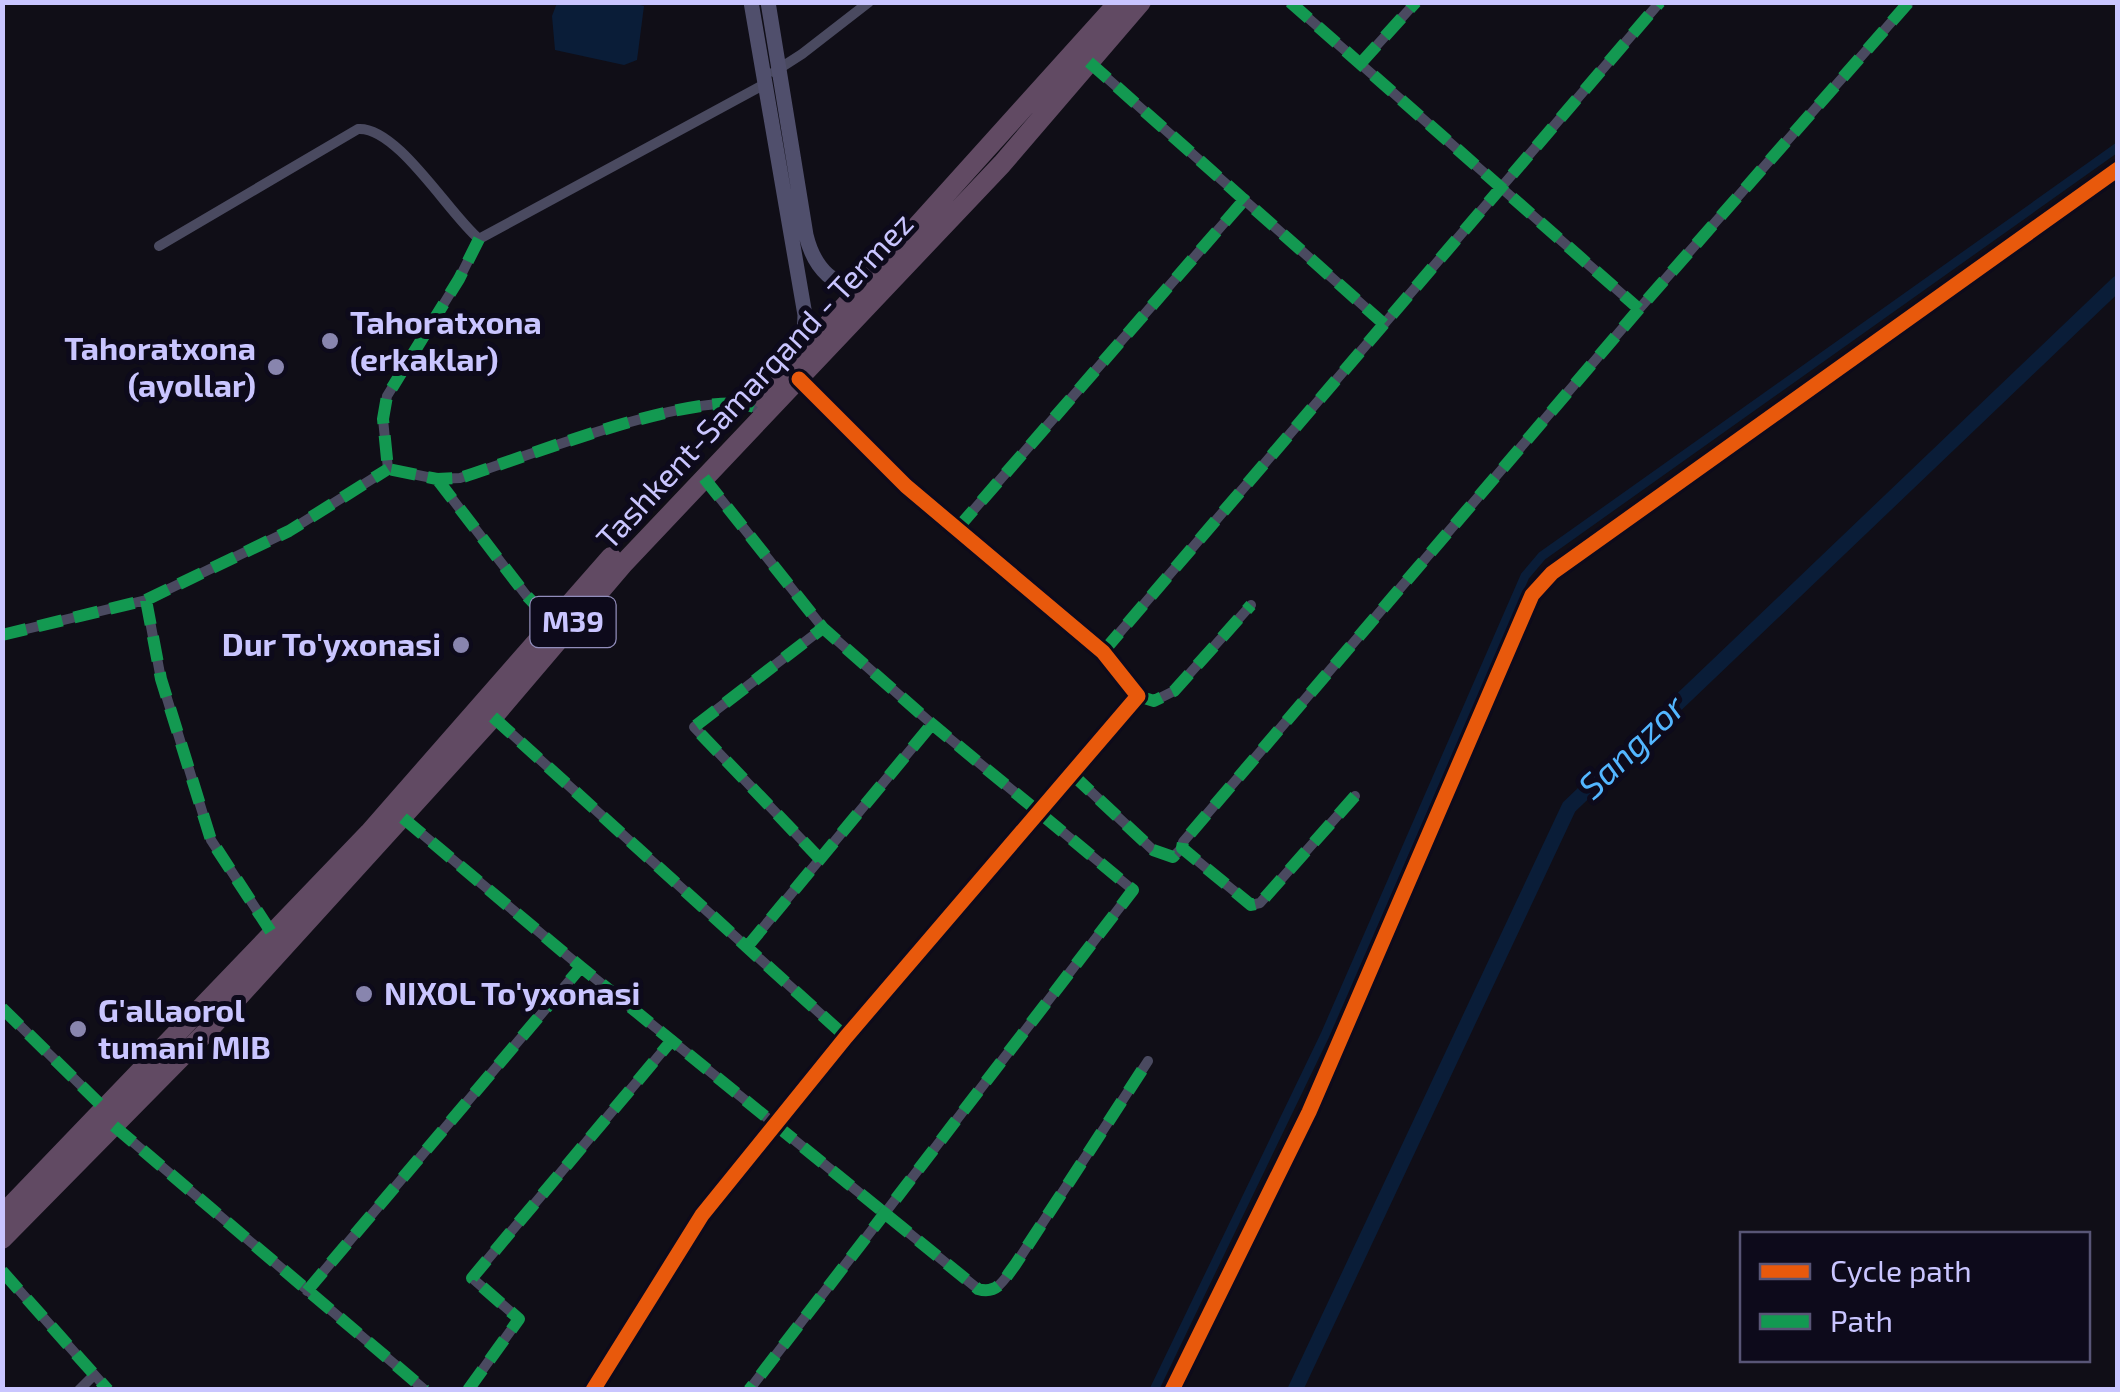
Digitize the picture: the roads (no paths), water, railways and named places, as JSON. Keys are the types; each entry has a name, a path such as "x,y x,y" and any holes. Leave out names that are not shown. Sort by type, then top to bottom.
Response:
{"highway":[{"name":"Tashkent-Samarqand - Termez","path":"2,1239 28,1201 110,1118 369,833 552,622 754,407 792,375 1002,164 1119,2"},
{"name":"Tashkent-Samarqand - Termez","path":"110,1118 214,1025 704,478 876,273 1056,87 1089,62 1141,2"},
{"name":"Tashkent-Samarqand - Termez","path":"2,1214 28,1201"}],"main road":[{"path":"751,2 813,258 828,276 846,284 859,284 876,273"},
{"path":"768,2 769,76 805,315 804,341 792,375"}],"street":[{"path":"388,469 383,419 387,396 459,279 478,239 769,76 868,2"},
{"path":"1290,2 1639,309"},
{"path":"1360,64 1416,2"},
{"path":"1103,652 1660,2"},
{"path":"1072,774 1154,850 1173,857 1639,309 1910,2"},
{"path":"1089,62 1384,324"},
{"path":"159,246 358,129 367,128 396,146 478,239"},
{"path":"1172,1390 1309,1112 1532,595 1552,573 2118,169"},
{"path":"957,529 1245,199"},
{"path":"792,375 906,486 1103,652 1138,696 1154,701 1174,691 1251,605"},
{"path":"2,635 146,600 288,531 388,469 438,479 460,478 692,406 729,402 754,407"},
{"path":"704,478 824,628 932,724 1133,890 748,1390"},
{"path":"438,479 526,595 552,622"},
{"path":"146,600 161,679 211,840 273,936"},
{"path":"820,859 694,726 824,628"},
{"path":"593,1390 702,1215 775,1122 1138,696"},
{"path":"493,716 846,1037"},
{"path":"747,947 932,724"},
{"path":"1182,848 1252,905 1260,903 1355,796"},
{"path":"403,818 986,1291 997,1289 1148,1060"},
{"path":"307,1291 581,966"},
{"path":"2,1008 110,1118 424,1390"},
{"path":"468,1390 518,1319 472,1278 672,1040"},
{"path":"2,1271 108,1390"},
{"path":"79,1390 94,1374"}],"water":[{"path":"557,3 644,6 637,60 624,65 555,50 552,16"}],"waterway":[{"path":"1154,1390 1325,1035 1525,576 1542,556 2118,147"},
{"name":"Sangzor","path":"1295,1390 1569,807 2118,283"}],"place":[{"name":"Tahoratxona (erkaklar)","path":"330,341"},
{"name":"Tahoratxona (ayollar)","path":"276,367"},
{"name":"Dur To'yxonasi","path":"461,645"},
{"name":"NIXOL To'yxonasi","path":"364,994"},
{"name":"G'allaorol tumani MIB","path":"78,1029"}]}
